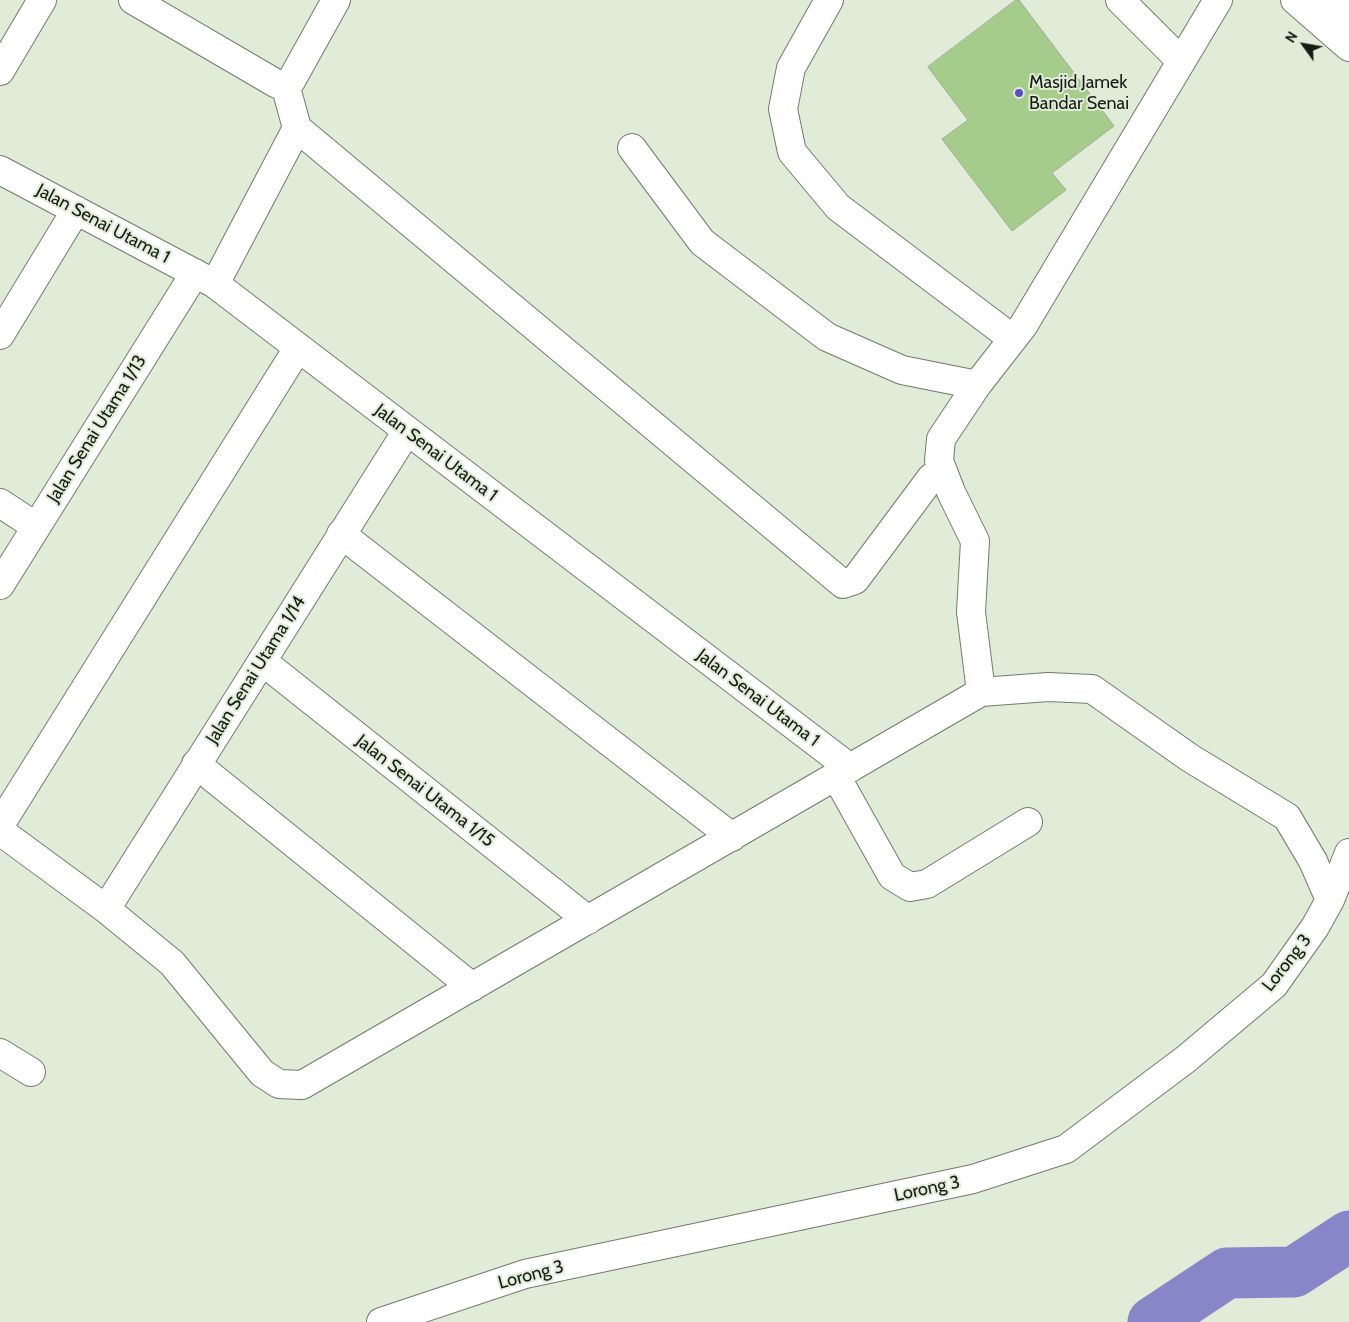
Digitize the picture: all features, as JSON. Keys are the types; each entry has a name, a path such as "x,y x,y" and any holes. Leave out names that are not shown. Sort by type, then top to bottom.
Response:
{"main road":[{"path":"0,70 42,0"},
{"path":"133,0 276,84 285,84 290,81 336,0"},
{"path":"830,0 791,68 783,110 792,152 838,207 1013,339"},
{"path":"1120,0 1181,61"},
{"path":"982,692 971,612 975,541 938,460 941,439 977,385 1013,339 1218,0"},
{"path":"1295,0 1349,47"},
{"path":"1330,0 1349,21"},
{"path":"285,84 297,128 843,584 855,580 931,478 942,470"},
{"name":"Jalan Senai Utama 1/13","path":"0,585 35,526 205,278 297,128"},
{"path":"632,148 702,242 828,337 902,370 977,385"},
{"name":"Jalan Senai Utama 1","path":"0,170 205,278 406,431 843,772"},
{"path":"0,335 76,210"},
{"path":"0,825 298,348"},
{"name":"Jalan Senai Utama 1/14","path":"106,909 406,431"},
{"path":"0,503 35,526"},
{"path":"341,534 732,837"},
{"name":"Jalan Senai Utama 1/15","path":"262,661 588,920"},
{"path":"0,831 106,909 172,963 262,1073 279,1084 302,1086 982,692 1048,687 1092,689 1190,758 1287,817 1313,861 1330,900"},
{"path":"196,764 472,987"},
{"path":"843,772 892,876 910,887 927,884 1028,822"},
{"name":"Lorong 3","path":"381,1322 525,1274 972,1179 1066,1149 1186,1059 1274,985 1315,927 1330,900 1349,853"},
{"path":"0,1053 31,1072"}],"building":[{"name":"Masjid Jamek Bandar Senai","path":"1016,0 1019,0 1114,126 1052,173 1066,190 1012,231 942,139 968,120 928,67"}],"waterway":[{"path":"1153,1322 1227,1273 1294,1272 1349,1236"}],"place":[{"name":"Masjid Jamek Bandar Senai","path":"1019,93"}]}
